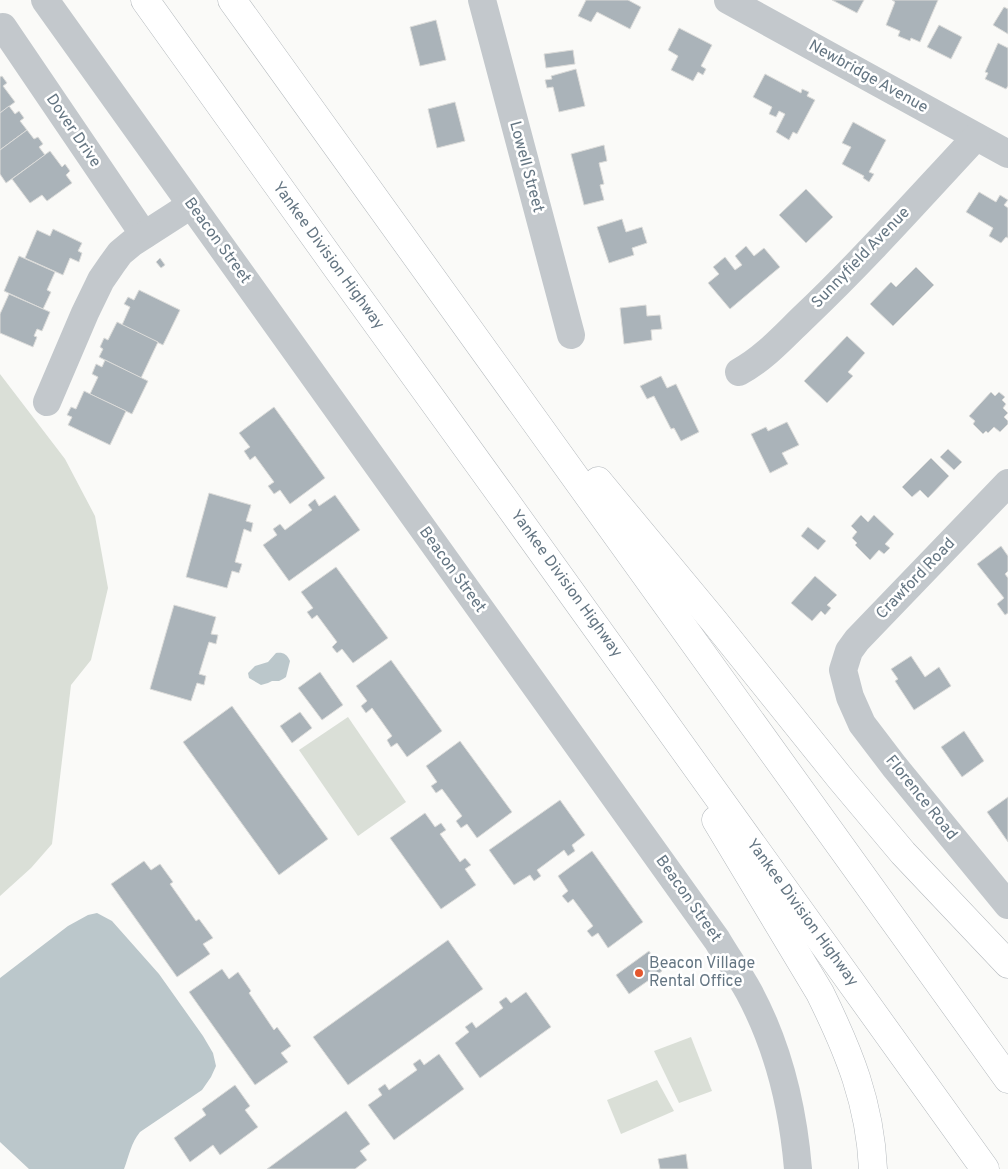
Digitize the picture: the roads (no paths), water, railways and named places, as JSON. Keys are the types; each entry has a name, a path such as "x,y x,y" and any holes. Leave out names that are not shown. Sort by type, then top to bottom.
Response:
{"highway":[{"name":"Yankee Division Highway","path":"145,0 985,1169"},
{"path":"232,0 1008,1079"},
{"path":"435,283 903,853 1008,964"},
{"path":"633,678 734,853 820,994 833,1020 846,1048 865,1106 871,1140 873,1169"}],"street":[{"name":"Beacon Street","path":"45,0 717,940 749,993 779,1065 795,1138 798,1169"},
{"name":"Lowell Street","path":"482,0 571,335"},
{"name":"Newbridge Avenue","path":"728,0 1008,154"},
{"name":"Dover Drive","path":"3,27 144,235"},
{"name":"Sunnyfield Avenue","path":"739,372 766,354 831,292 976,137"},
{"path":"47,402 101,280 120,253 191,205"},
{"name":"Crawford Road","path":"846,684 843,670 849,651 857,640 1008,483"},
{"name":"Florence Road","path":"846,684 862,724 1008,905"}],"place":[{"name":"Beacon Village Rental Office","path":"639,973"}]}
